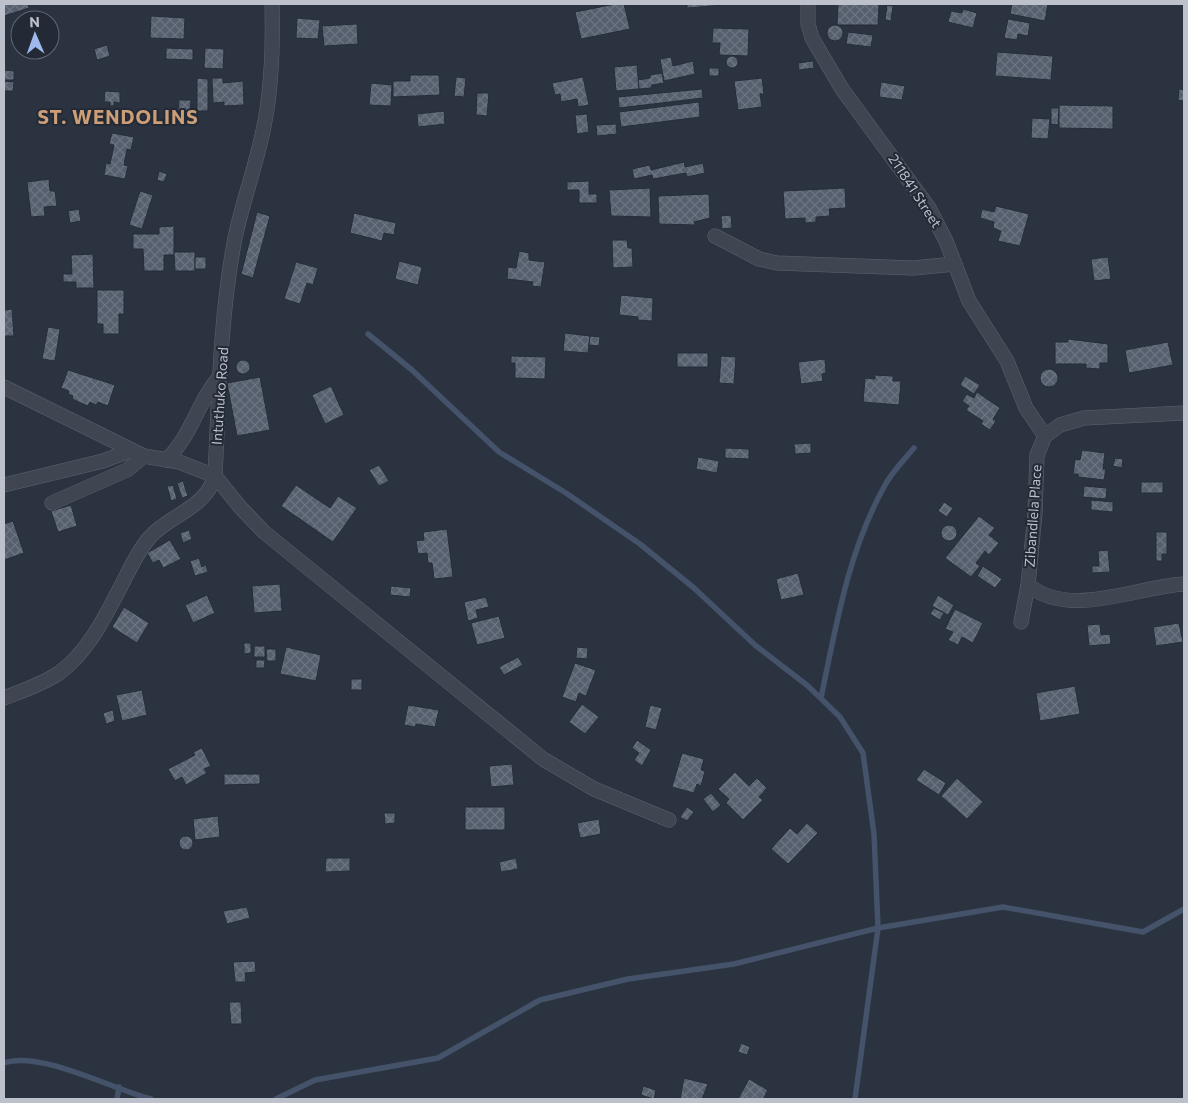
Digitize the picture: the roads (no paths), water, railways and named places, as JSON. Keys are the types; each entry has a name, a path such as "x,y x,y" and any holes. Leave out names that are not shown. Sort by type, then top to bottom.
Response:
{"street":[{"name":"Intuthuko Road","path":"4,698 59,673 82,652 103,619 141,548 162,526 202,500 211,488 215,476 220,376 235,237 265,121 271,63 272,4"},
{"name":"211841 Street","path":"808,4 808,24 812,38 842,89 929,208 955,264 969,301 1006,361 1026,408 1045,436"},
{"path":"715,236 759,259 777,263 913,268 955,264"},
{"path":"166,460 180,446 206,393 220,376"},
{"path":"4,387 138,453 192,466 215,476 240,507 264,532 543,759 594,789 669,820"},
{"path":"1045,436 1060,425 1084,418 1184,413"},
{"name":"Zibandlela Place","path":"1021,622 1028,585 1035,513 1036,455 1045,436"},
{"path":"4,485 138,453"},
{"path":"52,503 127,470 138,453"},
{"path":"1028,585 1040,594 1063,601 1112,597 1154,586 1184,584"}],"waterway":[{"path":"368,334 412,370 499,452 566,493 640,544 694,588 755,645 808,686 840,717 863,753 874,834 878,928 855,1099"},
{"path":"821,698 845,590 861,537 887,482 914,448"},
{"path":"276,1099 315,1080 438,1058 540,1000 628,979 734,964 878,928 1003,907 1143,932 1184,909"},
{"path":"4,1063 19,1060 57,1066 151,1099"},
{"path":"117,1099 119,1087"}],"district":[{"name":"ST. WENDOLINS","path":"118,117"}]}
